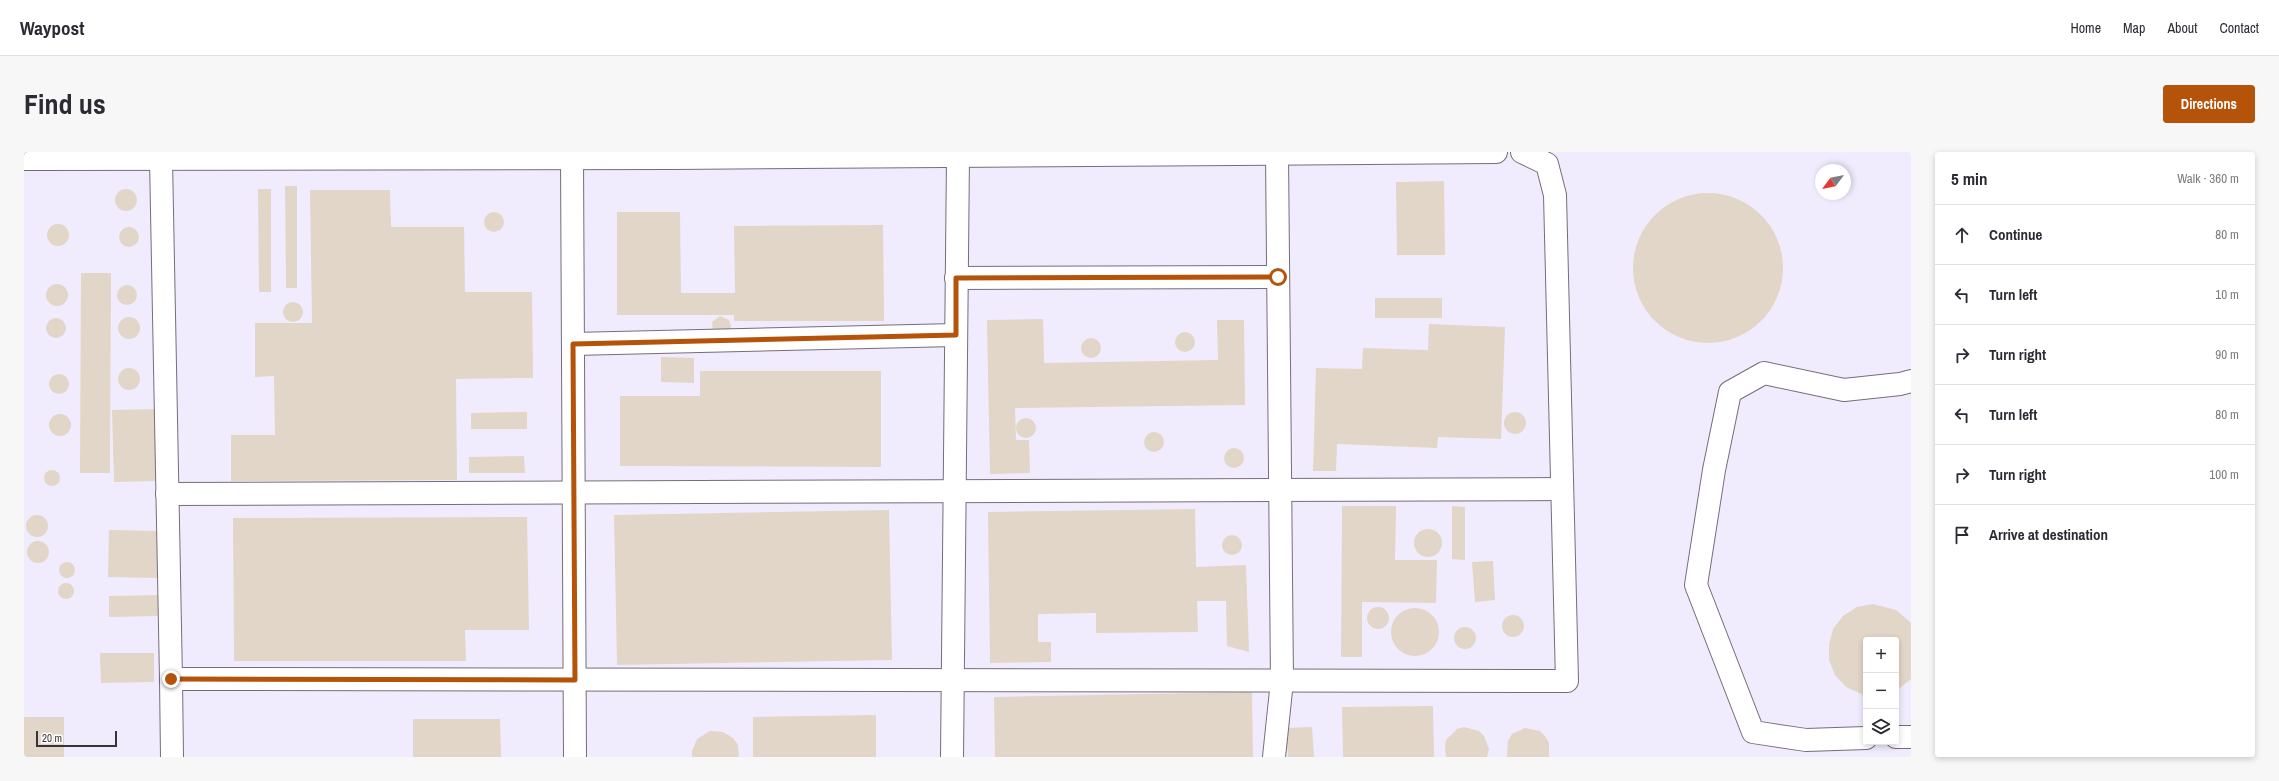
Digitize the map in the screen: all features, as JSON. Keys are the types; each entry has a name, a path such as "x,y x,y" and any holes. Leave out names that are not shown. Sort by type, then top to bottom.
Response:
{"lane":[{"path":"24,159 161,159 236,155 572,158 673,155 958,156 1496,152"},
{"path":"171,679 1567,681 1555,195 1547,164 1522,152"},
{"path":"1274,757 1282,681 1277,154"},
{"path":"952,757 958,156"},
{"path":"572,158 575,757"},
{"path":"161,159 172,757"},
{"path":"956,278 1278,277"},
{"path":"573,344 956,335"},
{"path":"1863,738 1806,740 1753,732 1696,585 1714,470 1730,392 1764,373 1844,390 1900,384 1911,381"},
{"path":"167,494 1562,489"},
{"path":"1899,737 1911,737"}],"shaded area":[{"path":"24,152 1911,152 1911,757 24,757"}],"building":[{"path":"1444,181 1445,255 1397,255 1396,182"},
{"path":"285,186 297,186 297,288 286,288"},
{"path":"126,189 130,190 136,196 136,204 130,210 126,211 122,210 116,204 115,200 116,196 122,190"},
{"path":"258,189 271,189 271,292 259,292"},
{"path":"310,190 390,190 391,227 464,227 465,292 532,292 533,378 456,379 457,480 231,481 231,435 275,435 274,376 255,377 255,323 312,323"},
{"path":"1701,193 1715,193 1730,196 1743,202 1756,210 1766,220 1780,246 1783,268 1782,283 1777,297 1766,316 1756,326 1730,340 1715,343 1701,343 1686,340 1673,334 1660,326 1650,316 1636,290 1633,275 1633,261 1636,246 1642,233 1650,220 1660,210 1686,196"},
{"path":"494,212 501,215 504,222 501,229 494,232 487,229 484,222 487,215"},
{"path":"617,212 680,212 681,293 735,293 734,226 883,225 884,321 734,321 734,315 617,315"},
{"path":"58,224 62,225 68,231 68,239 62,245 58,246 54,245 48,239 47,235 48,231 54,225"},
{"path":"125,227 133,227 139,233 139,241 133,247 125,247 119,241 119,233"},
{"path":"81,273 111,273 110,473 80,473"},
{"path":"57,284 61,285 67,291 67,299 61,305 57,306 53,305 47,299 46,295 47,291 53,285"},
{"path":"123,285 131,285 137,291 137,299 131,305 123,305 117,299 117,291"},
{"path":"1375,298 1442,298 1442,318 1375,318"},
{"path":"293,302 300,305 303,312 300,319 293,322 286,319 283,312 286,305"},
{"path":"720,316 729,320 731,326 729,332 713,332 712,322"},
{"path":"129,317 133,318 139,324 139,332 133,338 129,339 125,338 119,332 118,328 119,324 125,318"},
{"path":"52,318 60,318 66,324 66,332 60,338 52,338 46,332 46,324"},
{"path":"1043,319 1044,363 1218,360 1217,320 1244,320 1245,405 1015,408 1016,440 1029,440 1030,473 990,474 987,320"},
{"path":"1429,324 1505,327 1501,439 1438,437 1437,448 1337,444 1336,471 1313,471 1316,368 1362,369 1363,348 1428,350"},
{"path":"1185,332 1192,335 1195,342 1192,349 1185,352 1178,349 1175,342 1178,335"},
{"path":"1091,338 1098,341 1101,348 1098,355 1091,358 1084,355 1081,348 1084,341"},
{"path":"661,357 694,358 694,383 661,382"},
{"path":"129,368 133,369 139,375 139,383 133,389 129,390 125,389 119,383 118,379 119,375 125,369"},
{"path":"700,371 881,371 881,467 620,466 620,396 700,396"},
{"path":"55,374 63,374 69,380 69,388 63,394 55,394 49,388 49,380"},
{"path":"156,409 159,481 114,482 112,410"},
{"path":"527,412 527,429 471,429 471,413"},
{"path":"1515,412 1519,413 1525,419 1525,427 1519,433 1515,434 1511,433 1505,427 1504,423 1505,419 1511,413"},
{"path":"60,414 64,415 70,421 70,429 64,435 60,436 56,435 50,429 49,425 50,421 56,415"},
{"path":"1026,418 1033,421 1036,428 1033,435 1026,438 1019,435 1016,428 1019,421"},
{"path":"1154,432 1161,435 1164,442 1161,449 1154,452 1147,449 1144,442 1147,435"},
{"path":"1234,448 1241,451 1244,458 1241,465 1234,468 1227,465 1224,458 1227,451"},
{"path":"524,456 525,473 469,473 469,457"},
{"path":"49,470 55,470 60,475 58,484 55,486 49,486 44,481 44,475"},
{"path":"1342,506 1396,506 1395,560 1437,560 1436,603 1362,602 1362,657 1341,657"},
{"path":"1452,506 1465,507 1465,560 1452,559"},
{"path":"1195,509 1196,567 1246,565 1249,652 1227,646 1226,601 1197,601 1198,632 1096,633 1096,613 1038,614 1038,642 1051,642 1051,662 990,663 988,512"},
{"path":"889,510 892,660 617,665 614,515"},
{"path":"37,515 41,516 47,522 47,530 41,536 37,537 33,536 27,530 26,526 27,522 33,516"},
{"path":"527,517 529,630 465,630 466,661 234,661 233,518"},
{"path":"1428,529 1438,533 1442,543 1438,553 1428,557 1418,553 1414,543 1418,533"},
{"path":"109,530 159,531 158,578 108,577"},
{"path":"1232,535 1239,538 1242,545 1239,552 1232,555 1225,552 1222,545 1225,538"},
{"path":"38,541 42,542 48,548 48,556 42,562 38,563 34,562 28,556 27,552 28,548 34,542"},
{"path":"1493,561 1495,600 1475,602 1472,562"},
{"path":"64,562 70,562 75,567 73,576 70,578 64,578 59,573 59,567"},
{"path":"63,583 69,583 74,588 72,597 69,599 63,599 58,594 58,588"},
{"path":"161,595 162,616 109,617 109,596"},
{"path":"1873,604 1896,610 1911,623 1911,679 1899,689 1899,637 1863,637 1863,695 1846,687 1835,675 1829,660 1829,644 1833,629 1843,616 1857,607"},
{"path":"1378,607 1382,608 1388,614 1388,622 1382,628 1378,629 1374,628 1368,622 1367,618 1368,614 1374,608"},
{"path":"1410,608 1420,608 1432,615 1439,627 1439,637 1432,649 1420,656 1410,656 1402,652 1395,645 1391,637 1391,627 1395,619 1402,612"},
{"path":"1513,615 1517,616 1523,622 1523,630 1517,636 1513,637 1509,636 1503,630 1502,626 1503,622 1509,616"},
{"path":"1465,627 1469,628 1475,634 1475,642 1469,648 1465,649 1461,648 1455,642 1454,638 1455,634 1461,628"},
{"path":"100,653 154,653 154,682 101,683"},
{"path":"1252,692 1253,757 995,757 994,697"},
{"path":"1433,706 1434,757 1343,757 1342,707"},
{"path":"876,715 876,757 753,757 753,717"},
{"path":"24,717 64,717 64,757 24,757"},
{"path":"413,719 500,719 501,757 413,757"},
{"path":"1312,727 1314,757 1288,757 1286,728"},
{"path":"1464,727 1479,731 1484,736 1489,749 1487,757 1446,757 1446,740 1457,729"},
{"path":"1525,728 1540,731 1545,736 1549,743 1549,757 1507,757 1508,741 1512,734"},
{"path":"710,731 723,732 733,738 738,745 739,757 692,757 692,751 697,739"}],"route":[{"path":"171,679 575,680 573,344 956,335 956,278 1278,277"}]}
